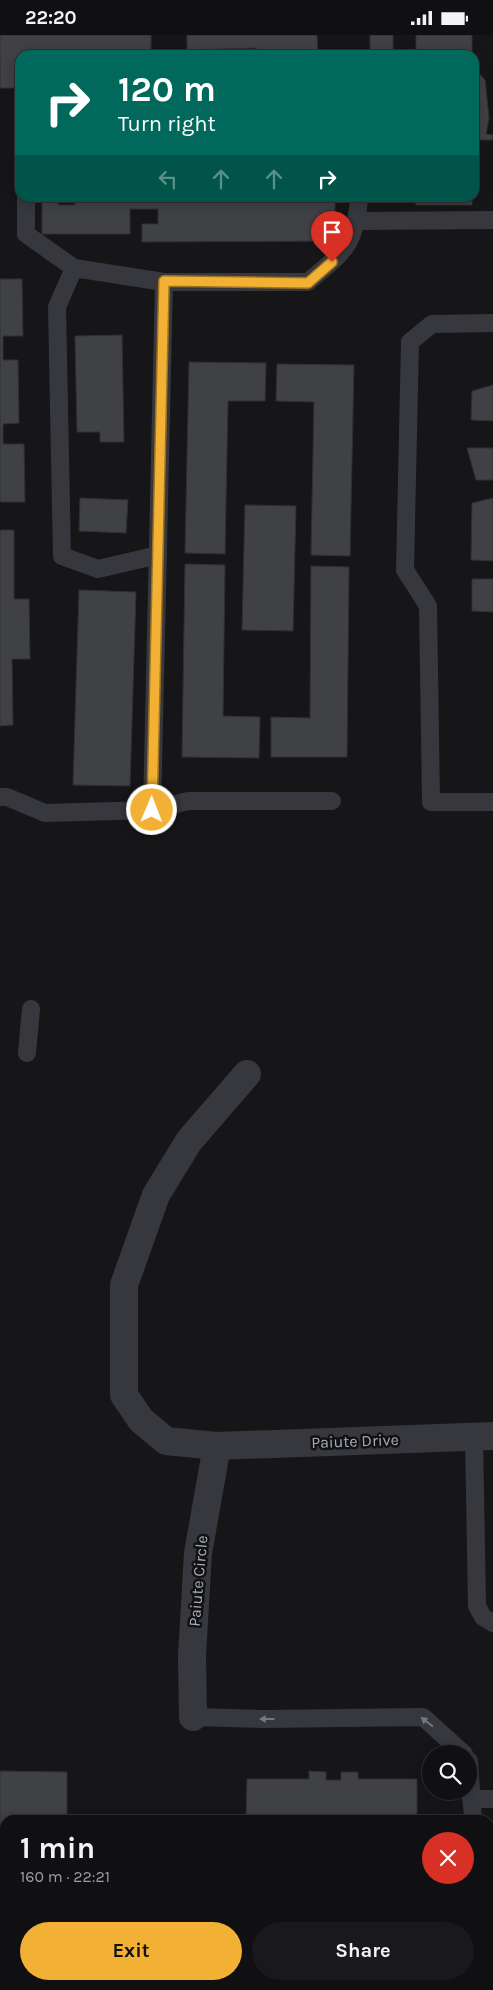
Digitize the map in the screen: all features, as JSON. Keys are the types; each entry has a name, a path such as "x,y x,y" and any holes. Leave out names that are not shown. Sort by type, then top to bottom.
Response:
{"street":[{"name":"Paiute Drive","path":"247,1074 189,1141 156,1195 124,1285 124,1395 141,1420 166,1441 217,1446 483,1436"},
{"name":"Paiute Circle","path":"193,1717 192,1656 198,1553 217,1446"}],"lane":[{"path":"26,202 26,235 74,268 164,281 308,283 344,251 357,221 359,202"},
{"path":"357,221 493,220"},
{"path":"74,268 57,307 62,556 98,569 158,555"},
{"path":"152,810 164,281"},
{"path":"493,323 432,324 410,342 405,570 428,606 431,803 493,802"},
{"path":"0,797 7,797 45,813 152,810 188,801 332,801"},
{"path":"27,1053 31,1009"},
{"path":"483,1436 477,1606 483,1617 493,1623"},
{"path":"193,1717 263,1719 423,1717 454,1745"},
{"path":"477,1799 493,1799"},
{"path":"471,1800 473,1815"}],"building":[{"path":"0,35 151,35 151,50 15,50 15,88 0,88"},
{"path":"187,35 317,35 318,50 256,50 256,48 187,50"},
{"path":"370,35 393,35 393,50 370,50"},
{"path":"416,35 472,35 472,50 416,50"},
{"path":"479,73 485,80 489,118 486,134 493,135 492,140 479,140"},
{"path":"42,202 58,202 58,205 75,205 75,202 335,202 335,241 142,242 142,224 158,224 158,209 130,209 130,234 42,234"},
{"path":"416,202 472,202 472,205 416,205"},
{"path":"0,279 22,279 23,336 3,336 3,360 18,360 19,423 3,424 3,444 24,444 25,502 0,502"},
{"path":"122,335 124,442 100,442 100,432 77,432 75,336"},
{"path":"189,362 266,363 265,401 228,401 225,554 185,553"},
{"path":"277,364 354,365 350,556 311,555 314,402 276,401"},
{"path":"493,385 493,421 471,420 472,391"},
{"path":"467,448 493,448 493,480 476,480"},
{"path":"80,498 128,500 126,533 79,531"},
{"path":"493,498 493,561 471,560 472,503"},
{"path":"245,505 296,506 293,631 242,630"},
{"path":"0,530 14,530 14,599 29,599 30,659 12,659 13,725 0,726"},
{"path":"185,564 225,565 223,716 260,717 259,758 182,757"},
{"path":"311,566 349,567 347,757 271,757 271,717 310,718"},
{"path":"472,579 493,579 493,612 472,611"},
{"path":"79,590 136,592 130,786 73,785"},
{"path":"0,1771 67,1772 67,1815 0,1815"},
{"path":"309,1771 326,1772 326,1780 341,1780 341,1772 358,1772 358,1779 417,1779 417,1815 246,1815 247,1779 309,1779"}],"route":[{"path":"152,810 164,281 308,283 332,262"}]}
